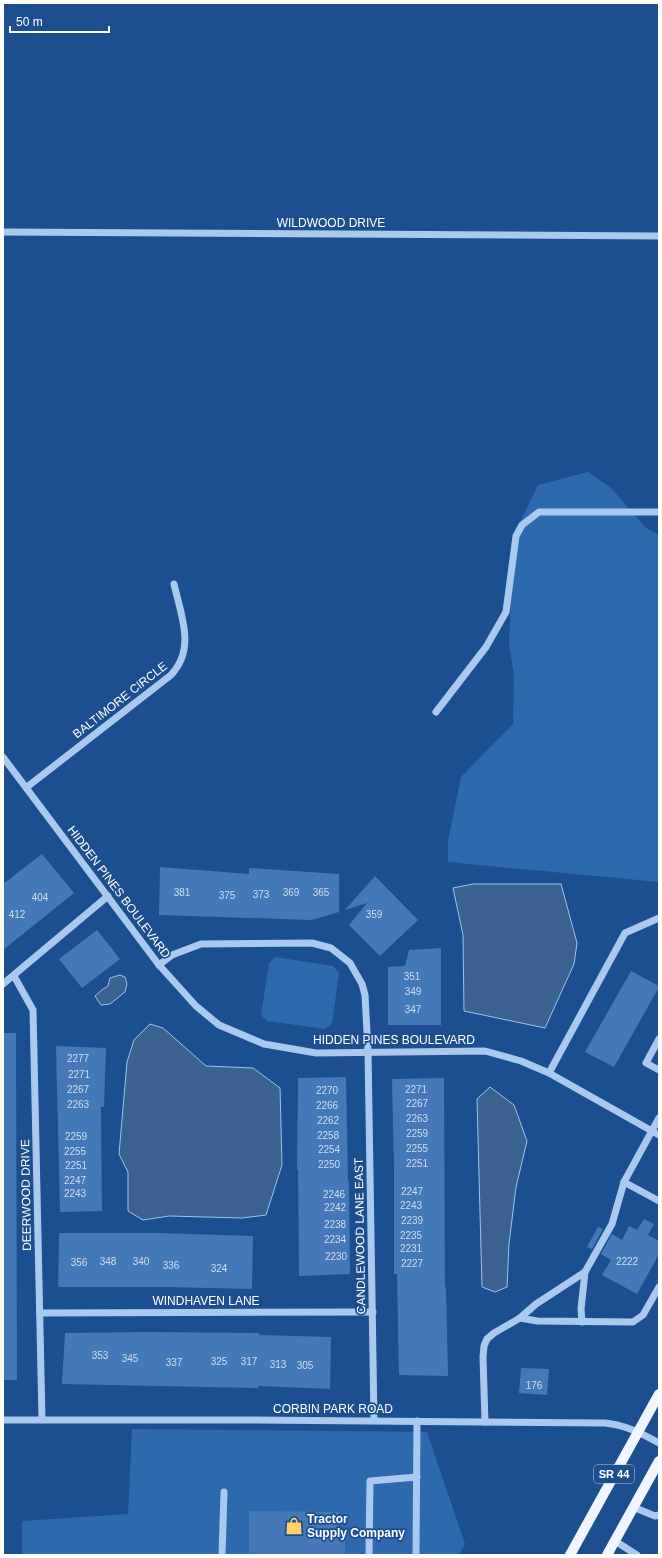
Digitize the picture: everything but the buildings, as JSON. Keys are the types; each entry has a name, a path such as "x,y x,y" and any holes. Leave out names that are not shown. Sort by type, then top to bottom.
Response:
{"main road":[{"name":"SR 44","path":"570,1555 659,1394"},
{"name":"SR 44","path":"607,1555 659,1461"}],"street":[{"name":"WILDWOOD DRIVE","path":"3,232 659,236"},
{"path":"436,712 486,647 506,612 516,536 522,525 539,512 659,512"},
{"name":"BALTIMORE CIRCLE","path":"27,787 171,674 179,666 185,648 186,638 174,584"},
{"name":"HIDDEN PINES BOULEVARD","path":"3,757 27,787 159,965 196,1006 219,1025 264,1044 316,1053 368,1051 485,1051 521,1061 549,1073 659,1135"},
{"path":"3,984 108,896"},
{"path":"549,1073 625,933 659,918"},
{"name":"CANDLEWOOD LANE EAST","path":"159,965 172,955 201,944 312,943 331,948 350,963 362,984 365,995 368,1051 374,1420"},
{"name":"DEERWOOD DRIVE","path":"14,976 34,1010 42,1419"},
{"path":"659,1039 646,1063 659,1070"},
{"path":"582,1322 581,1309 585,1272 612,1224 624,1182 659,1118"},
{"path":"624,1182 659,1201"},
{"path":"485,1422 484,1346 487,1339 494,1333 520,1318 536,1304 585,1272"},
{"path":"520,1318 537,1321 633,1322 642,1315 659,1287"},
{"name":"WINDHAVEN LANE","path":"40,1313 373,1312"},
{"name":"CORBIN PARK ROAD","path":"3,1420 374,1420 605,1423 620,1425 638,1431 659,1443"},
{"path":"416,1555 417,1421"},
{"path":"369,1555 370,1481 417,1477"},
{"path":"222,1555 224,1492"},
{"path":"634,1507 655,1516 659,1515"},
{"path":"615,1541 637,1555"}],"shaded area":[{"path":"588,472 611,488 646,528 659,535 659,882 448,862 448,841 461,777 513,724 514,677 509,642 513,557 521,520 538,485"},
{"path":"473,884 561,884 577,943 574,964 545,1028 464,1011 463,935 453,888"},
{"path":"275,957 333,966 339,973 332,1024 325,1029 267,1021 261,1015 269,963"},
{"path":"120,975 125,977 127,984 125,992 110,1004 101,1005 95,996 108,986 110,978"},
{"path":"150,1024 163,1028 206,1066 253,1068 280,1088 282,1165 266,1215 242,1218 169,1216 143,1220 128,1211 128,1172 119,1154 127,1062 134,1040"},
{"path":"490,1087 514,1105 527,1141 516,1187 509,1244 507,1287 495,1292 482,1287 477,1099"},
{"path":"132,1429 427,1432 465,1544 459,1555 22,1555 22,1521 128,1514"}],"place":[{"name":"Tractor Supply Company","path":"294,1526"}]}
